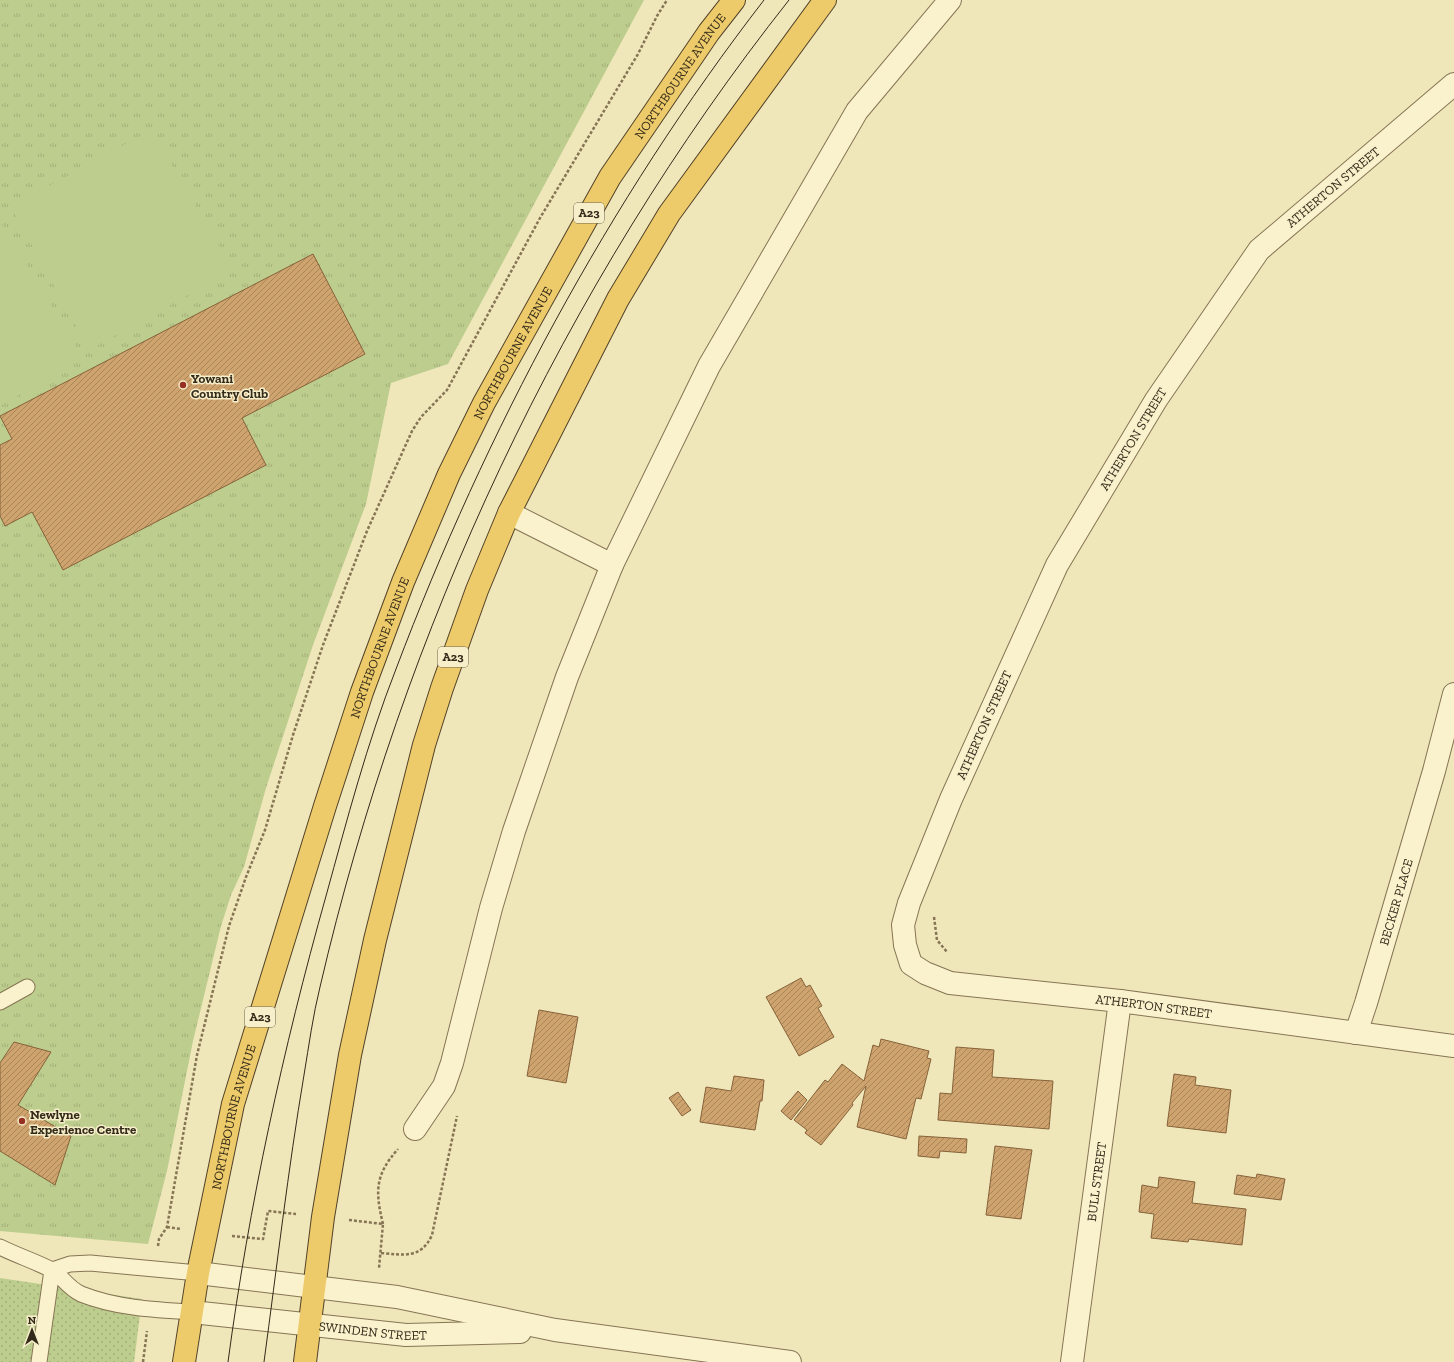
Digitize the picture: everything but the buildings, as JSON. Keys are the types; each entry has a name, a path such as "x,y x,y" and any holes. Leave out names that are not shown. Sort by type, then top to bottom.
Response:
{"highway":[{"name":"NORTHBOURNE AVENUE","path":"184,1362 198,1273 233,1104 360,700 418,545 449,474 484,403 610,177 709,32 734,0"},
{"name":"A23","path":"305,1362 324,1218 350,1055 375,940 424,745 442,688 477,590 509,514 618,299 669,214 825,0"}],"street":[{"path":"415,1129 444,1086 452,1063 491,908 514,832 568,677 612,565 709,366 857,111 950,0"},
{"name":"ATHERTON STREET","path":"1454,84 1259,250 1156,400 1057,565 951,799 909,903 903,925 905,945 911,964 925,973 950,983 1120,1001 1454,1046"},
{"path":"509,514 612,565"},
{"name":"BECKER PLACE","path":"1356,1032 1366,1003 1434,771 1454,694"},
{"path":"1434,771 1454,758"},
{"name":"BULL STREET","path":"1072,1362 1120,1001"},
{"name":"SWINDEN STREET","path":"198,1273 397,1297 555,1330 790,1362"},
{"name":"SWINDEN STREET","path":"192,1312 406,1335 555,1330"}],"lane":[{"path":"0,1002 27,987"},
{"path":"0,1247 52,1270 67,1286 74,1290 111,1304 192,1312"},
{"path":"52,1270 70,1264 90,1263 198,1273"},
{"path":"39,1362 52,1270"}],"path":[{"path":"934,914 934,927 937,940 947,953 952,956"},
{"path":"381,1253 400,1255 414,1254 422,1250 429,1243 458,1112"},
{"path":"383,1224 377,1193 382,1170 389,1159 415,1129"}],"green space":[{"name":"Yowani Country Club","path":"0,0 644,0 448,364 391,383 366,504 313,645 266,788 244,867 231,895 221,926 193,1041 167,1171 148,1244 0,1231"},
{"path":"151,130 233,270 89,350 11,207"},
{"path":"0,221 83,358 0,406"},
{"path":"0,1278 142,1299 134,1362 0,1362"}],"tram line":[{"path":"228,1362 236,1303 257,1186 282,1069 310,954 358,782 376,725 431,580 470,492 511,406 555,321 653,156 707,77 764,0"},
{"path":"264,1362 293,1146 315,1008 355,854 396,723 445,593 500,467 563,344 632,225 707,110 789,0"}],"place":[{"name":"Yowani Country Club","path":"183,385"},
{"name":"Newlyne Experience Centre","path":"22,1121"}]}
